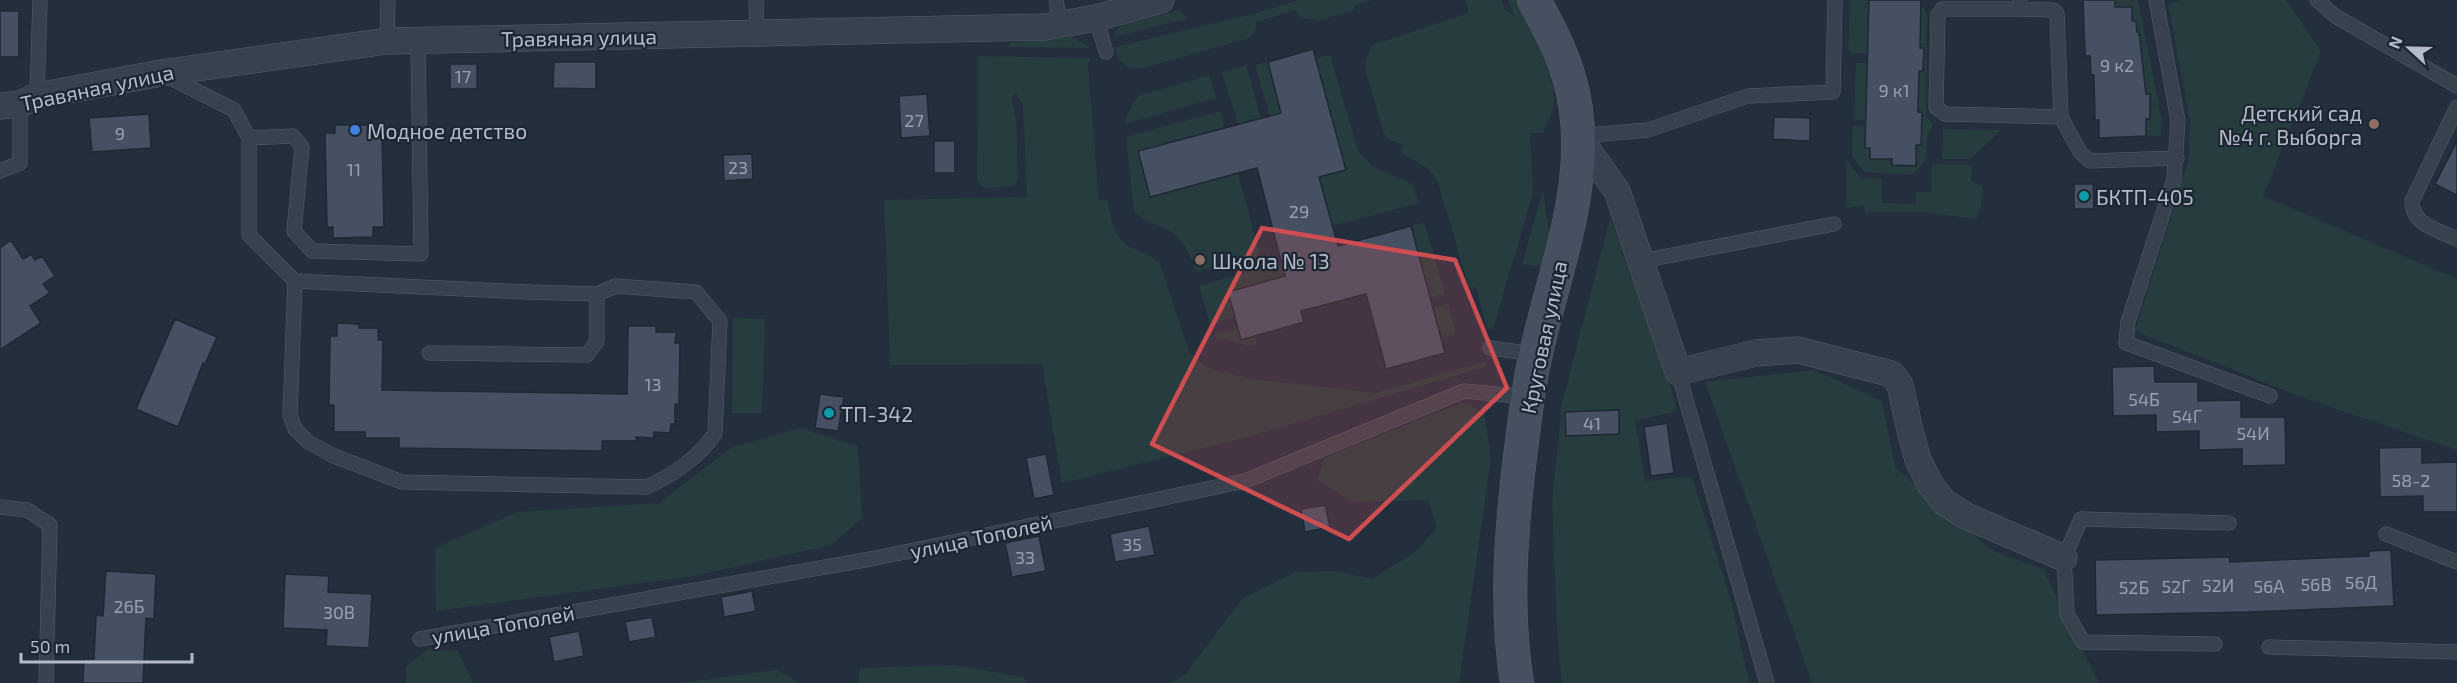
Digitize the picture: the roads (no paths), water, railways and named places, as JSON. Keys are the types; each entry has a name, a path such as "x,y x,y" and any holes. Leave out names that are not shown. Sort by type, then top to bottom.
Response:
{"street":[{"name":"Травяная улица","path":"19,102 160,73 387,41 757,33 869,39 1045,27 1058,12 1095,18 1159,0"},
{"name":"Круговая улица","path":"1517,683 1510,588 1514,510 1528,397 1536,354 1574,198 1578,136 1568,75 1553,35 1534,0"},
{"path":"1578,136 1617,191 1678,372 1756,353 1798,350 1892,374 1900,385 1918,460 1930,484 1944,502 1966,516 2064,558"}],"lane":[{"path":"0,171 20,163 19,102 40,0"},
{"path":"387,41 388,0"},
{"path":"756,0 757,33"},
{"path":"1578,136 1648,130 1748,96 1833,92 1835,0"},
{"path":"2156,0 2178,121 2177,158 2174,179 2128,322 2126,343 2270,396"},
{"path":"2317,0 2335,16 2457,86"},
{"path":"2061,117 1945,114 1936,107 1938,15 1942,9 2020,4 2053,10 2057,13 2061,117 2080,152 2090,161 2177,158"},
{"path":"1095,18 1106,52"},
{"path":"249,138 293,136 302,147 294,231 312,251 422,254 418,41"},
{"path":"160,73 234,110 249,138 249,235 295,281 597,294 616,286 696,292 720,321 715,433 708,445 666,479 646,487 402,482 334,456 308,442 295,429 290,415 295,281"},
{"path":"2457,108 2412,201 2412,211 2417,219 2457,239"},
{"path":"1641,261 1834,224"},
{"path":"429,353 587,355 597,341 597,294"},
{"path":"1490,348 1536,354"},
{"path":"1678,372 1767,683"},
{"name":"улица Тополей","path":"420,639 883,556 1245,481 1464,391 1528,397"},
{"path":"0,507 27,510 50,525 46,683"},
{"path":"2215,644 2083,642 2067,614 2064,558 2081,519 2229,523"},
{"path":"2386,534 2457,562"},
{"path":"2269,647 2457,652"}],"place":[{"name":"Детский сад №4 г. Выборга","path":"2374,124"},
{"name":"Модное детство","path":"355,130"},
{"name":"БКТП-405","path":"2084,196"},
{"name":"Школа № 13","path":"1200,260"},
{"name":"ТП-342","path":"829,413"}]}
